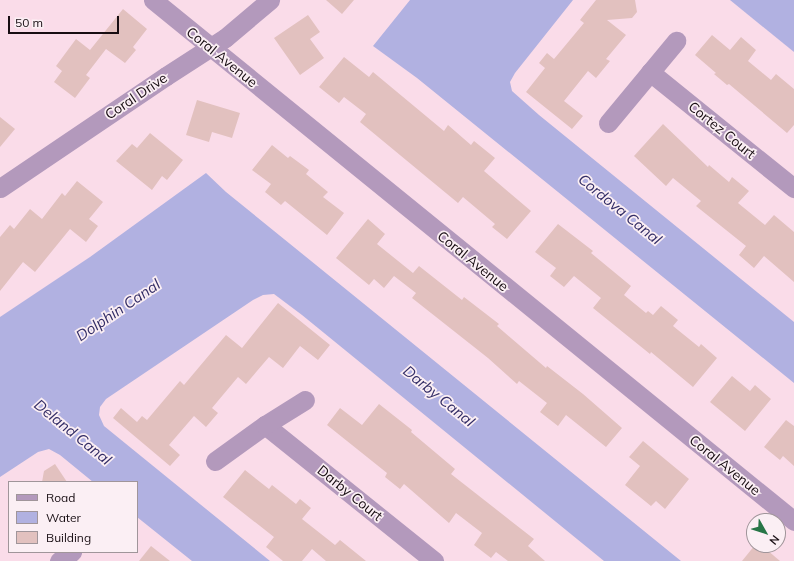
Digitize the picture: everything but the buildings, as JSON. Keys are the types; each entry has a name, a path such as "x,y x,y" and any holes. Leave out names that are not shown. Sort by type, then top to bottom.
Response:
{"street":[{"name":"Coral Avenue","path":"153,0 210,48 794,521"},
{"name":"Coral Drive","path":"0,188 210,48 239,27 270,0"},
{"path":"608,123 676,41"},
{"name":"Cortez Court","path":"650,72 794,188"},
{"path":"216,461 265,425 305,400"},
{"name":"Darby Court","path":"265,425 434,561"},
{"path":"59,561 71,553"}],"water":[{"name":"Cordova Canal","path":"410,0 573,0 515,73 510,82 512,91 539,115 794,322 794,383 417,78 373,46"},
{"path":"730,0 794,0 794,52"},
{"path":"206,173 226,192 681,561 604,561 302,315 274,294 263,295 253,300 106,399 100,407 99,415 104,426 270,561 192,561 138,518 138,481 92,481 60,455 49,449 38,452 0,477 0,317 90,257"}],"water label":[{"name":"Dolphin Canal","path":"118,310"},
{"name":"Darby Canal","path":"439,396"},
{"name":"Deland Canal","path":"73,432"}]}
